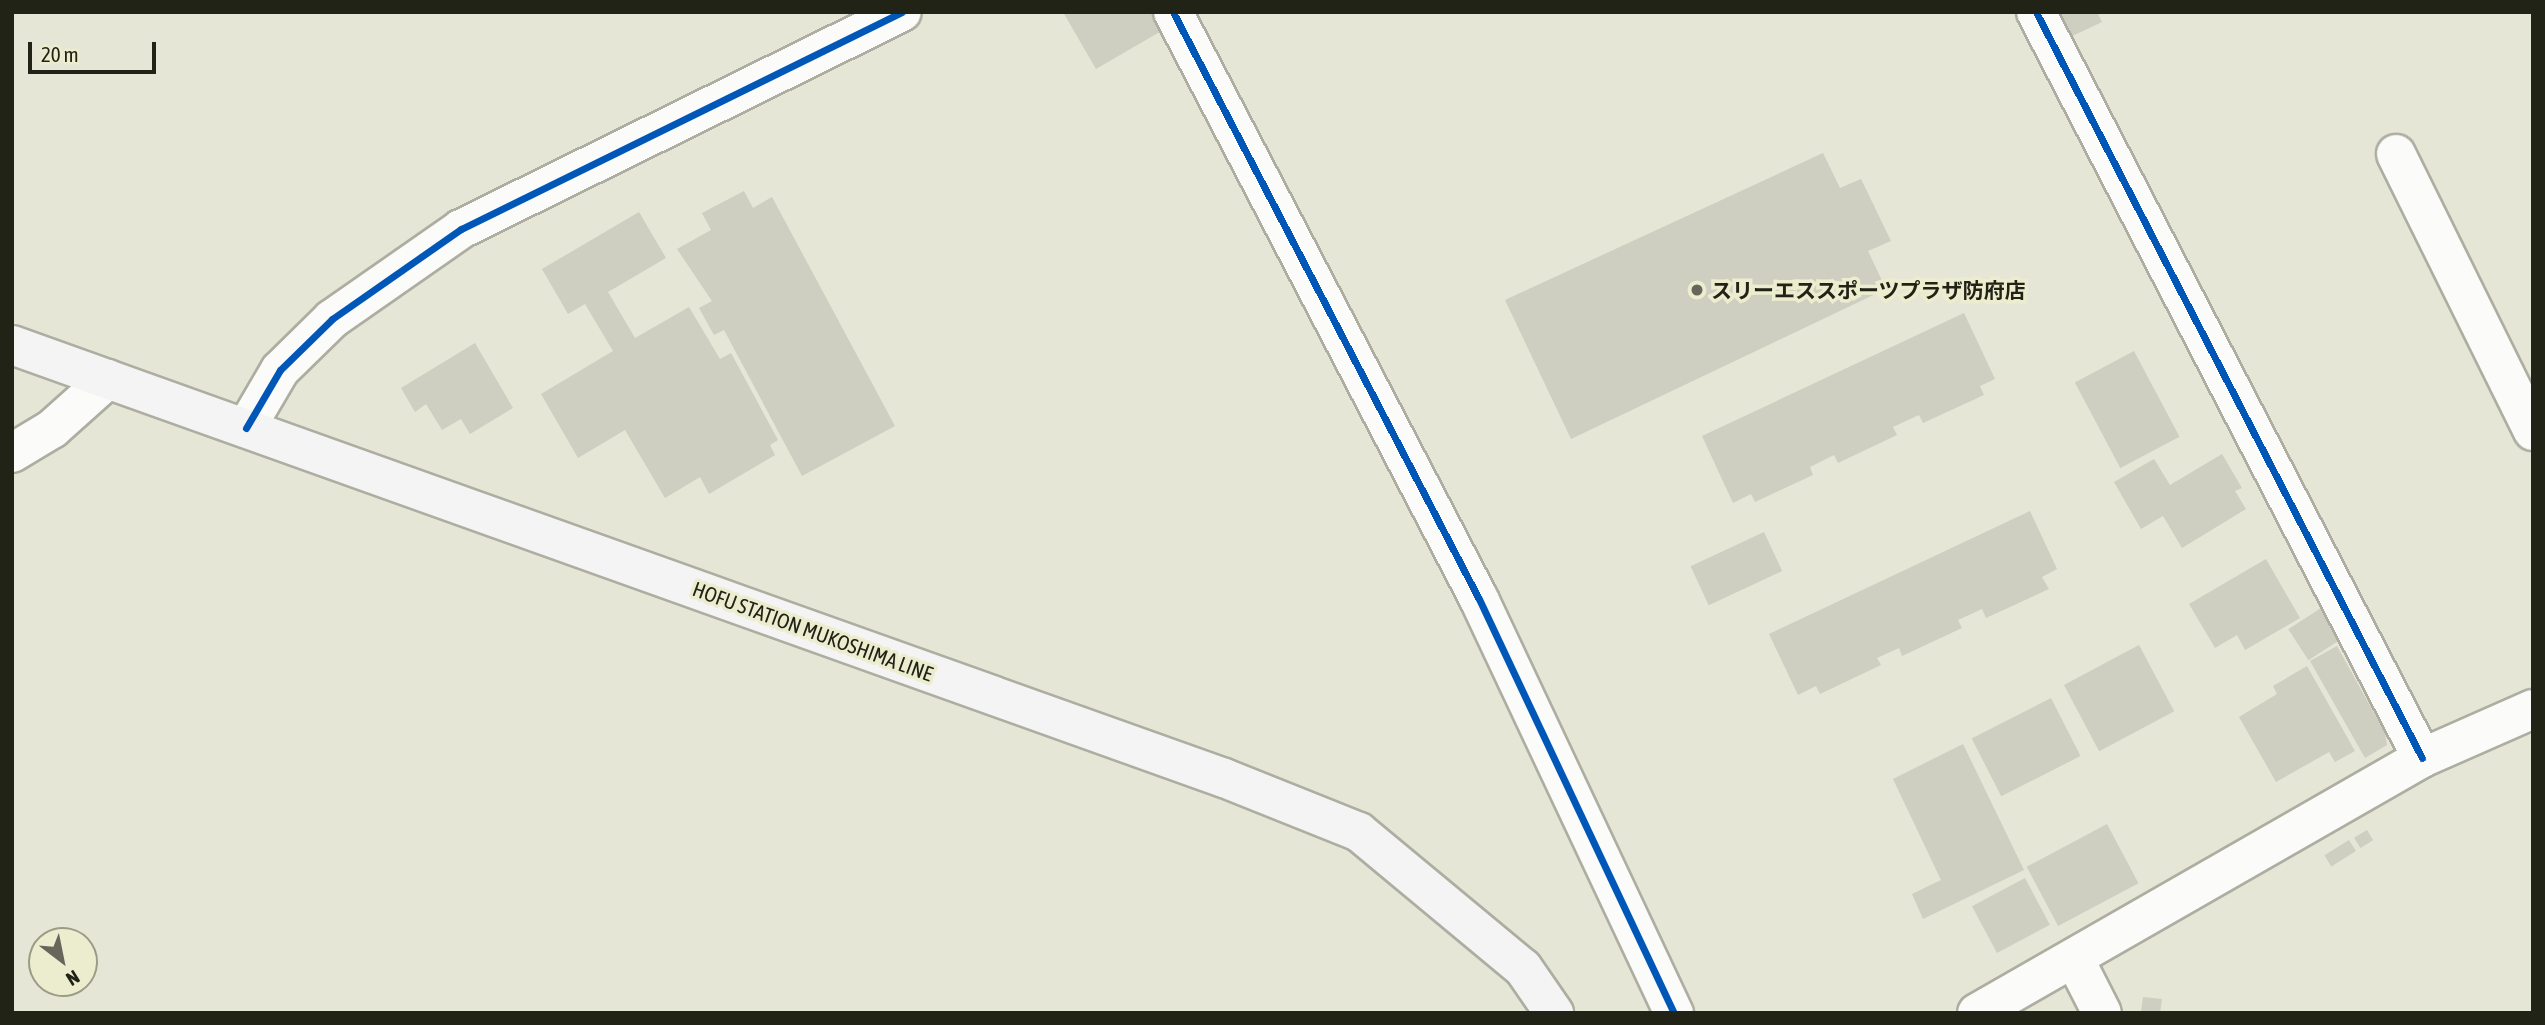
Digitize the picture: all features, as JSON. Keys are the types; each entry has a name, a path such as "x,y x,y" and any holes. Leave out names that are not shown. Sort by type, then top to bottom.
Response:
{"main road":[{"name":"HOFU STATION MUKOSHIMA LINE","path":"12,345 1224,778 1359,832 1523,968 1554,1013"}],"street":[{"path":"246,428 279,370 331,319 461,229 902,12"},
{"path":"1172,12 1479,599 1674,1013"},
{"path":"2036,12 2422,758"},
{"path":"2396,154 2533,431"},
{"path":"12,453 52,429 108,379"},
{"path":"1977,1013 2075,960 2422,758 2533,709"},
{"path":"2075,960 2102,1013"}],"building":[{"path":"1063,12 1153,12 1163,30 1096,69"},
{"path":"2053,12 2097,12 2102,22 2066,39"},
{"path":"1823,153 1840,188 1861,179 1891,241 1868,251 1886,289 1571,439 1505,300"},
{"path":"744,191 753,208 772,197 895,426 802,476 724,330 714,335 699,308 712,301 677,249 711,230 702,213"},
{"path":"639,212 666,258 608,292 635,338 689,307 720,359 731,353 778,440 770,445 775,455 709,494 700,477 665,498 625,430 578,458 541,394 613,351 585,304 568,314 542,269"},
{"path":"1964,313 1995,379 1980,386 1984,395 1923,423 1919,415 1893,427 1897,435 1838,463 1834,455 1810,467 1813,475 1755,502 1751,494 1733,503 1702,436"},
{"path":"475,343 513,408 470,434 461,419 442,430 426,404 415,412 401,388"},
{"path":"2134,351 2180,437 2120,468 2075,382"},
{"path":"2222,454 2242,488 2235,491 2246,509 2182,548 2163,516 2141,529 2114,482 2154,459 2170,485"},
{"path":"2030,511 2057,569 2042,577 2049,589 1986,618 1982,609 1958,620 1962,628 1902,656 1899,648 1877,658 1881,665 1820,694 1816,686 1798,695 1769,634"},
{"path":"1764,532 1782,571 1709,605 1691,566"},
{"path":"2266,559 2300,618 2245,650 2237,635 2215,648 2189,604"},
{"path":"2321,608 2341,639 2308,660 2288,629"},
{"path":"2139,645 2174,711 2099,751 2064,685"},
{"path":"2337,646 2385,733 2387,745 2365,758 2310,661"},
{"path":"2307,666 2355,751 2335,762 2329,752 2276,782 2239,717 2277,694 2273,686"},
{"path":"2051,698 2081,756 2001,796 1972,738"},
{"path":"1963,744 2024,870 1923,919 1912,894 1941,880 1893,779"},
{"path":"2107,824 2138,883 2058,926 2027,867"},
{"path":"2367,830 2373,840 2360,848 2354,838"},
{"path":"2349,840 2356,851 2331,866 2324,855"},
{"path":"2025,878 2050,925 1997,953 1972,906"},
{"path":"2143,997 2162,999 2160,1013 2141,1013"}],"cycle path":[{"path":"246,428 280,370 332,319 461,229 902,12"},
{"path":"1173,12 1479,599 1674,1013"},
{"path":"2036,12 2422,758"}],"place":[{"name":"スリーエススポーツプラザ防府店","path":"1697,290"}]}
